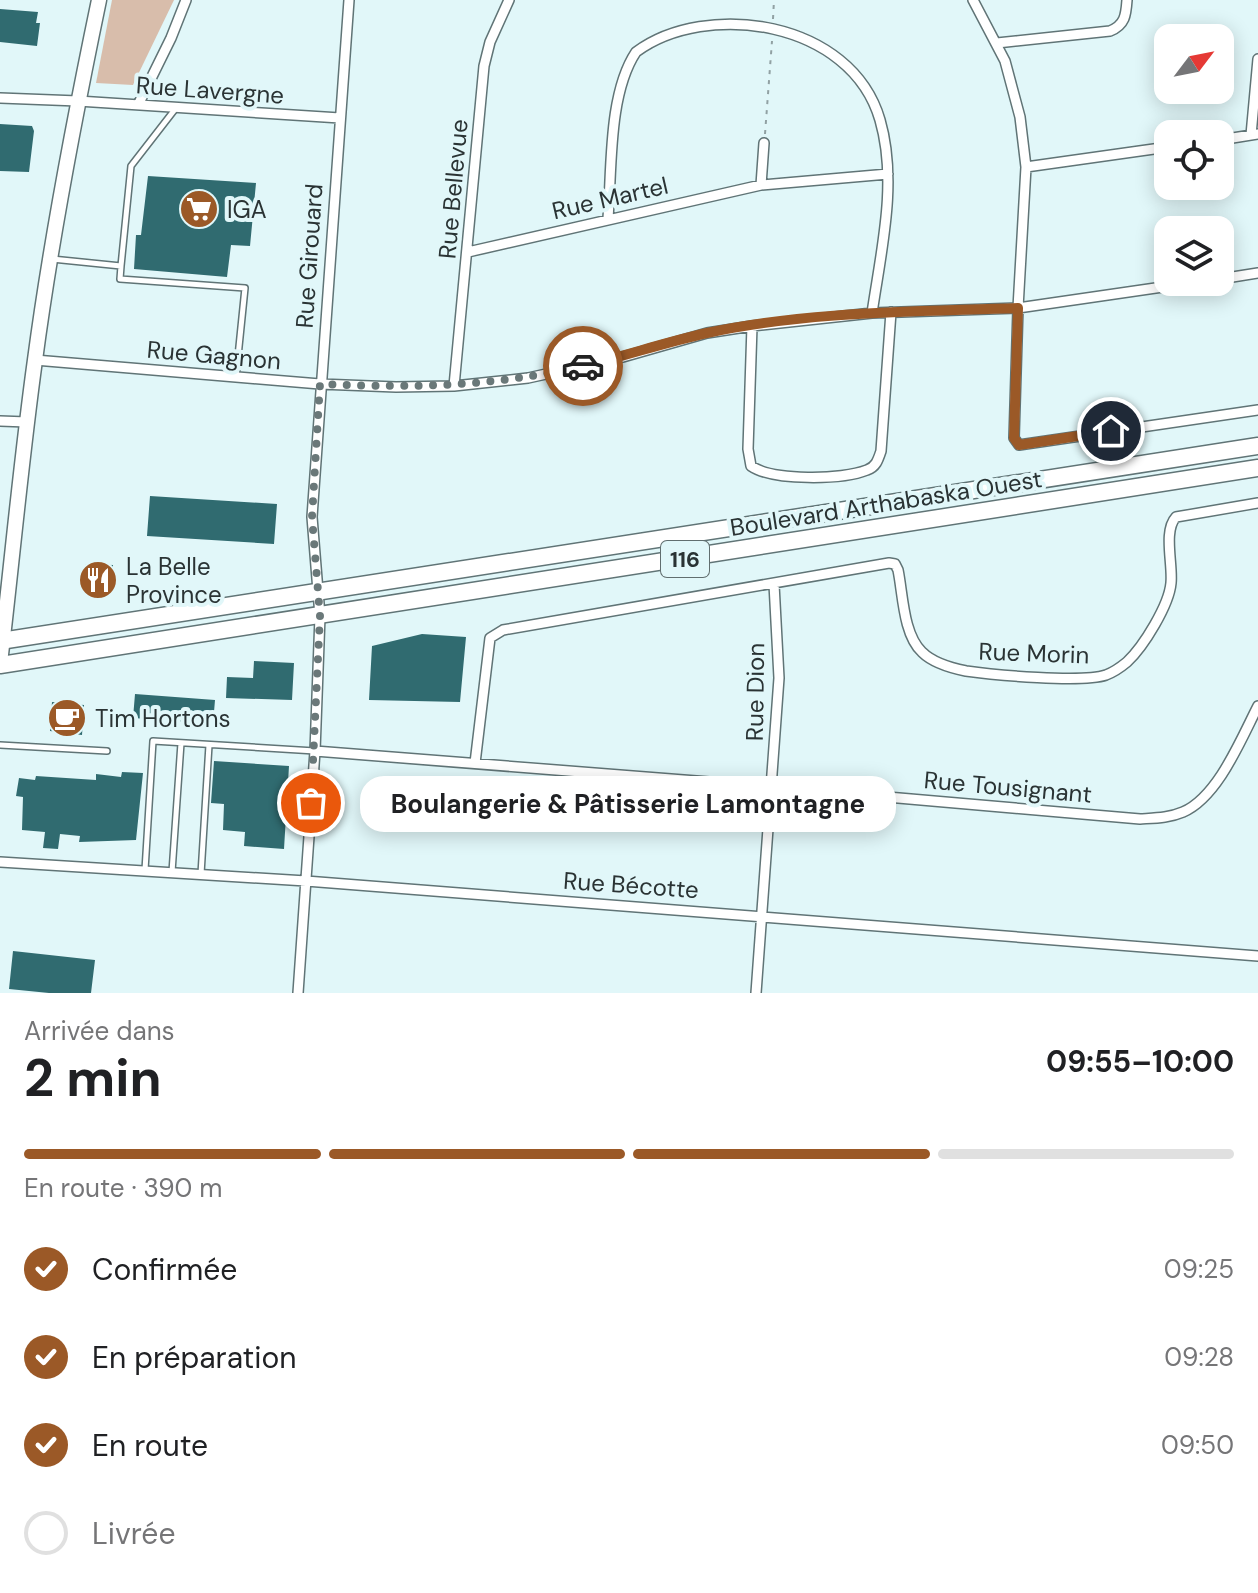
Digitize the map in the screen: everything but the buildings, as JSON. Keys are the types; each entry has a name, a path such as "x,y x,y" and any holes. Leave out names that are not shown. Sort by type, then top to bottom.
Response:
{"main road":[{"name":"Boulevard Arthabaska Ouest","path":"1,641 1258,446"},
{"name":"Boulevard Arthabaska Ouest","path":"0,664 1258,468"}],"street":[{"path":"0,664 4,603 49,259 99,0"},
{"path":"138,105 186,0"},
{"name":"Rue Girouard","path":"298,993 315,751 320,616 312,517 349,0"},
{"name":"Rue Bellevue","path":"454,386 484,66 490,42 509,0"},
{"path":"973,0 997,43 1018,105 1026,167 1014,438 1019,445 1258,410"},
{"path":"997,43 1110,31 1118,28 1126,17 1127,0"},
{"path":"608,218 617,106 625,76 636,52 663,24"},
{"path":"831,42 868,88 880,120 888,174 884,232 872,313"},
{"path":"1234,138 1255,135 1258,59"},
{"name":"Rue Lavergne","path":"0,98 340,118"},
{"path":"761,185 764,143"},
{"path":"1026,167 1154,149"},
{"name":"Rue Martel","path":"468,252 761,185 888,174"},
{"path":"1234,277 1258,273"},
{"name":"Rue Gagnon","path":"35,360 320,384 454,386 528,378 623,357 707,333 752,326 872,313 1018,308 1154,288"},
{"path":"752,326 748,449 751,466 769,475 815,478 866,471 877,464 881,451 891,312"},
{"path":"0,421 27,422"},
{"name":"Rue Morin","path":"774,584 895,564 913,638 920,650 931,658 965,670 1094,677 1106,675 1128,661 1162,610 1171,582 1171,522 1176,517 1258,503"},
{"path":"475,763 488,645 496,632 774,584"},
{"name":"Rue Dion","path":"756,993 779,678 774,584"},
{"name":"Rue Tousignant","path":"315,751 1140,819 1166,818 1185,812 1213,788 1258,706"},
{"name":"Rue Bécotte","path":"0,862 306,881 1258,956"}],"lane":[{"path":"176,107 131,166 120,279 245,288 236,377"},
{"path":"49,259 121,266"},
{"path":"145,871 153,741 315,751"},
{"path":"172,872 181,743"},
{"path":"0,745 107,751"},
{"path":"201,874 209,745"}],"path":[{"path":"773,23 774,0"},
{"path":"764,143 772,38"}],"shaded area":[{"path":"112,0 174,0 133,85 96,83"}],"way so far":[{"path":"311,803 320,616 312,517 320,384 454,386 528,378 583,366"}],"place":[{"name":"IGA","path":"199,209"},
{"name":"La Belle Province","path":"98,580"},
{"name":"Tim Hortons","path":"67,718"},
{"name":"Boulangerie & Pâtisserie Lamontagne","path":"311,803"}],"route":[{"path":"583,366 707,333 752,326 872,313 1018,308 1014,438 1019,445 1111,431"}]}
